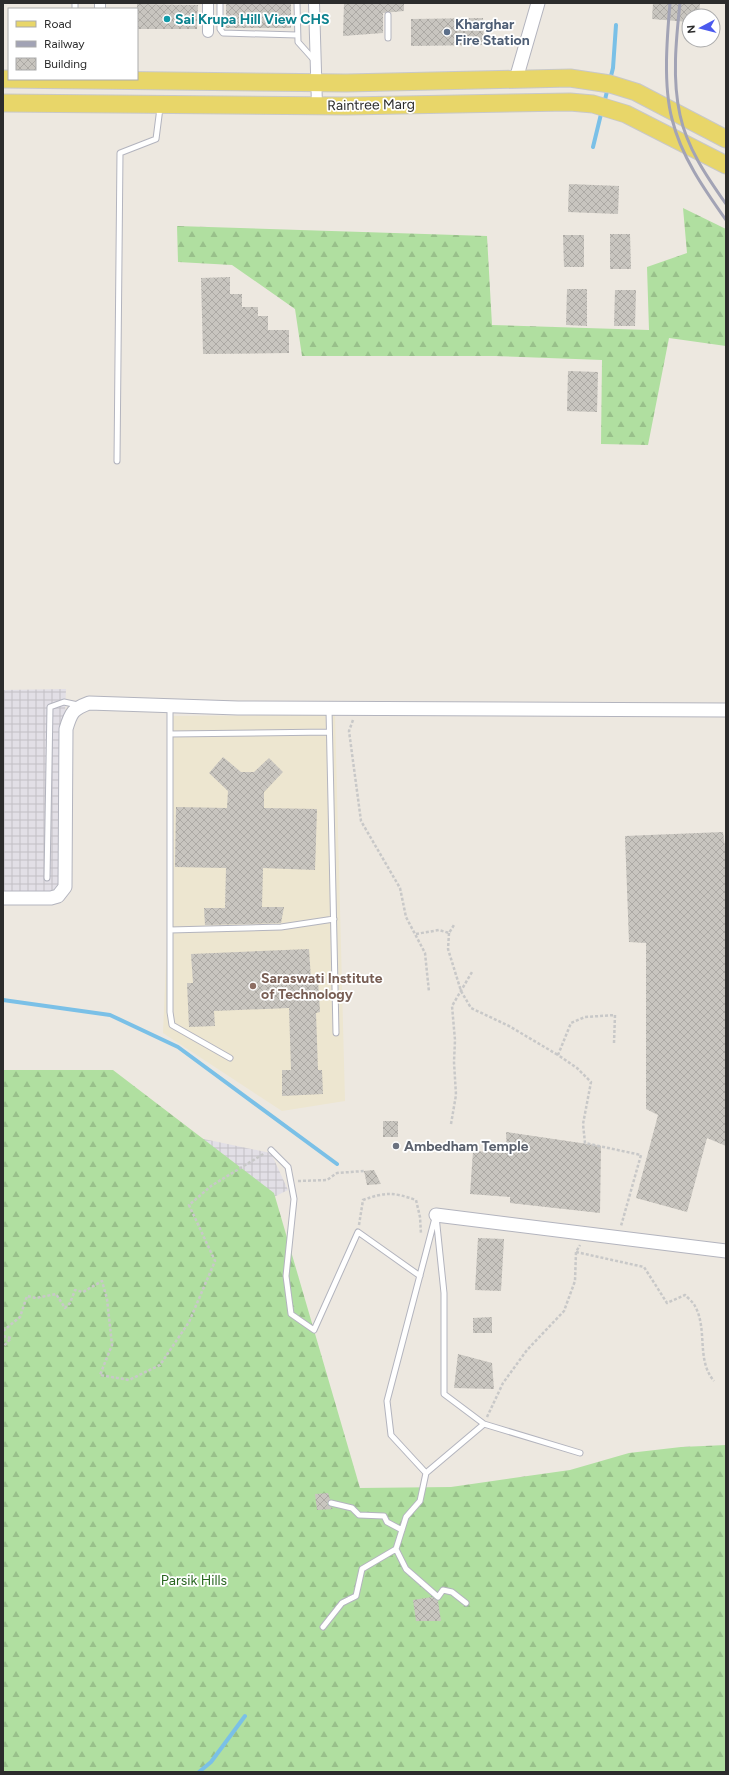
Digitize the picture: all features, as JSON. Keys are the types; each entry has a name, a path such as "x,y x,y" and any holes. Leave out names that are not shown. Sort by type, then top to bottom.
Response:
{"main road":[{"name":"Raintree Marg","path":"81,80 316,83 570,78 604,82 636,92 726,139"},
{"name":"Raintree Marg","path":"3,103 317,106 570,102 593,104 626,114 726,164"}],"street":[{"path":"208,3 208,32"},
{"path":"314,3 317,106"},
{"path":"516,79 538,3"},
{"path":"3,898 51,898 58,896 65,887 66,729 70,716 76,708 89,703 329,709 726,710"},
{"path":"436,1215 726,1251"}],"lane":[{"path":"220,3 220,29 223,33 297,34"},
{"path":"297,3 298,42 316,61"},
{"path":"388,15 388,38"},
{"path":"117,461 120,153 156,140 161,105"},
{"path":"47,878 50,707 64,702 82,706"},
{"path":"170,706 170,1012 172,1025 230,1058"},
{"path":"329,709 336,1033"},
{"path":"170,734 329,732"},
{"path":"170,930 281,927 334,919"},
{"path":"271,1150 288,1166 294,1199 286,1276 291,1314 314,1330 358,1232 420,1276"},
{"path":"426,1473 391,1435 387,1401 436,1215"},
{"path":"436,1215 444,1293 444,1394 484,1424 580,1453"},
{"path":"323,1626 342,1603 356,1596 362,1569 396,1549 406,1517 420,1501 426,1473 484,1424"},
{"path":"332,1503 352,1508 359,1515 384,1516 387,1522 402,1530"},
{"path":"396,1549 406,1569 438,1596 443,1590 452,1592 466,1603"}],"path":[{"path":"358,709 349,731 360,821 400,888 406,917 425,953 429,992"},
{"path":"454,925 448,933 448,949 460,991 471,1008 509,1026 558,1055 577,1068 591,1082 583,1124 585,1143 641,1155 618,1238"},
{"path":"416,934 439,930 448,933"},
{"path":"451,1124 456,1095 454,1062 455,1040 452,1006 472,972"},
{"path":"558,1055 571,1023 586,1017 615,1015 614,1043"},
{"path":"3,1331 20,1317 27,1296 36,1298 56,1294 65,1308 70,1303 75,1290 83,1292 102,1281 107,1299 112,1345 100,1375 129,1380 160,1365 189,1322 215,1262 189,1205 211,1186 271,1150"},
{"path":"291,1180 327,1180 337,1173 364,1171"},
{"path":"358,1232 362,1200 374,1196 397,1193 416,1200 420,1217 421,1237 427,1251"},
{"path":"484,1424 503,1383 527,1350 564,1311 575,1281 576,1252 586,1234"},
{"path":"576,1252 644,1267 667,1303 685,1295 695,1306 701,1325 703,1355 708,1374 714,1381"},
{"path":"3,1336 11,1338 3,1348"}],"shaded area":[{"path":"66,689 58,896 3,895 3,690"},
{"path":"335,715 345,1101 282,1111 163,1033 167,938 167,716"},
{"path":"199,1138 271,1153 288,1190 237,1215"}],"green space":[{"path":"683,208 726,229 726,346 669,338 648,445 601,444 602,360 495,356 302,356 295,309 232,265 178,262 177,226 487,236 492,325 649,330 647,267 687,253"},
{"name":"Parsik Hills","path":"3,1070 113,1070 274,1193 360,1488 451,1487 570,1470 629,1453 681,1447 726,1445 726,1772 3,1772"}],"building":[{"path":"226,3 291,3 291,28 226,28"},
{"path":"344,3 404,3 404,11 383,13 383,33 343,36"},
{"path":"653,3 700,3 700,8 681,8 681,21 652,19"},
{"name":"Sai Krupa Hill View CHS","path":"137,4 198,5 197,29 138,29"},
{"name":"Kharghar Fire Station","path":"483,18 484,45 411,46 411,19"},
{"path":"569,184 619,186 618,214 568,212"},
{"path":"610,234 630,234 631,269 610,269"},
{"path":"563,235 584,235 584,267 564,267"},
{"path":"230,277 230,294 242,294 242,307 258,307 258,316 268,316 268,330 289,330 289,353 203,354 201,278"},
{"path":"567,289 587,289 587,326 566,325"},
{"path":"615,290 636,290 635,326 614,326"},
{"path":"568,371 598,372 597,412 567,411"},
{"path":"223,757 241,772 254,772 269,758 283,772 264,792 264,808 317,809 315,870 263,868 262,907 284,907 281,923 205,925 204,908 225,908 226,868 175,867 176,807 227,808 228,791 209,773"},
{"path":"723,832 726,854 726,1146 707,1138 687,1212 636,1198 658,1115 646,1109 646,943 629,942 625,836"},
{"path":"309,949 311,979 318,979 320,1012 316,1013 318,1070 322,1070 323,1094 282,1096 282,1070 291,1070 289,1008 214,1011 215,1026 189,1027 187,983 193,983 191,954"},
{"path":"383,1121 398,1121 398,1137 383,1137"},
{"path":"506,1132 601,1146 600,1213 510,1203 510,1197 470,1194 473,1151 507,1153"},
{"path":"374,1170 381,1184 367,1185 364,1171"},
{"path":"478,1238 504,1239 501,1291 475,1290"},
{"path":"492,1317 492,1333 473,1333 473,1318"},
{"path":"458,1354 492,1363 494,1389 454,1388"},
{"path":"328,1493 330,1499 327,1504 333,1509 317,1510 315,1494"},
{"path":"432,1597 438,1601 441,1621 416,1621 413,1600"}],"waterway":[{"path":"610,80 613,68 616,25"},
{"path":"604,104 608,87"},
{"path":"593,147 602,110"},
{"path":"3,1000 110,1015 178,1047 337,1164"},
{"path":"199,1772 211,1762 245,1716"}],"railway":[{"path":"670,3 667,46 667,91 672,119 687,159 726,220"},
{"path":"680,3 675,73 680,115 687,139 698,162 726,204"}],"place":[{"name":"Sai Krupa Hill View CHS","path":"167,19"},
{"name":"Kharghar Fire Station","path":"447,32"},
{"name":"Saraswati Institute of Technology","path":"253,986"},
{"name":"Ambedham Temple","path":"396,1146"}]}
